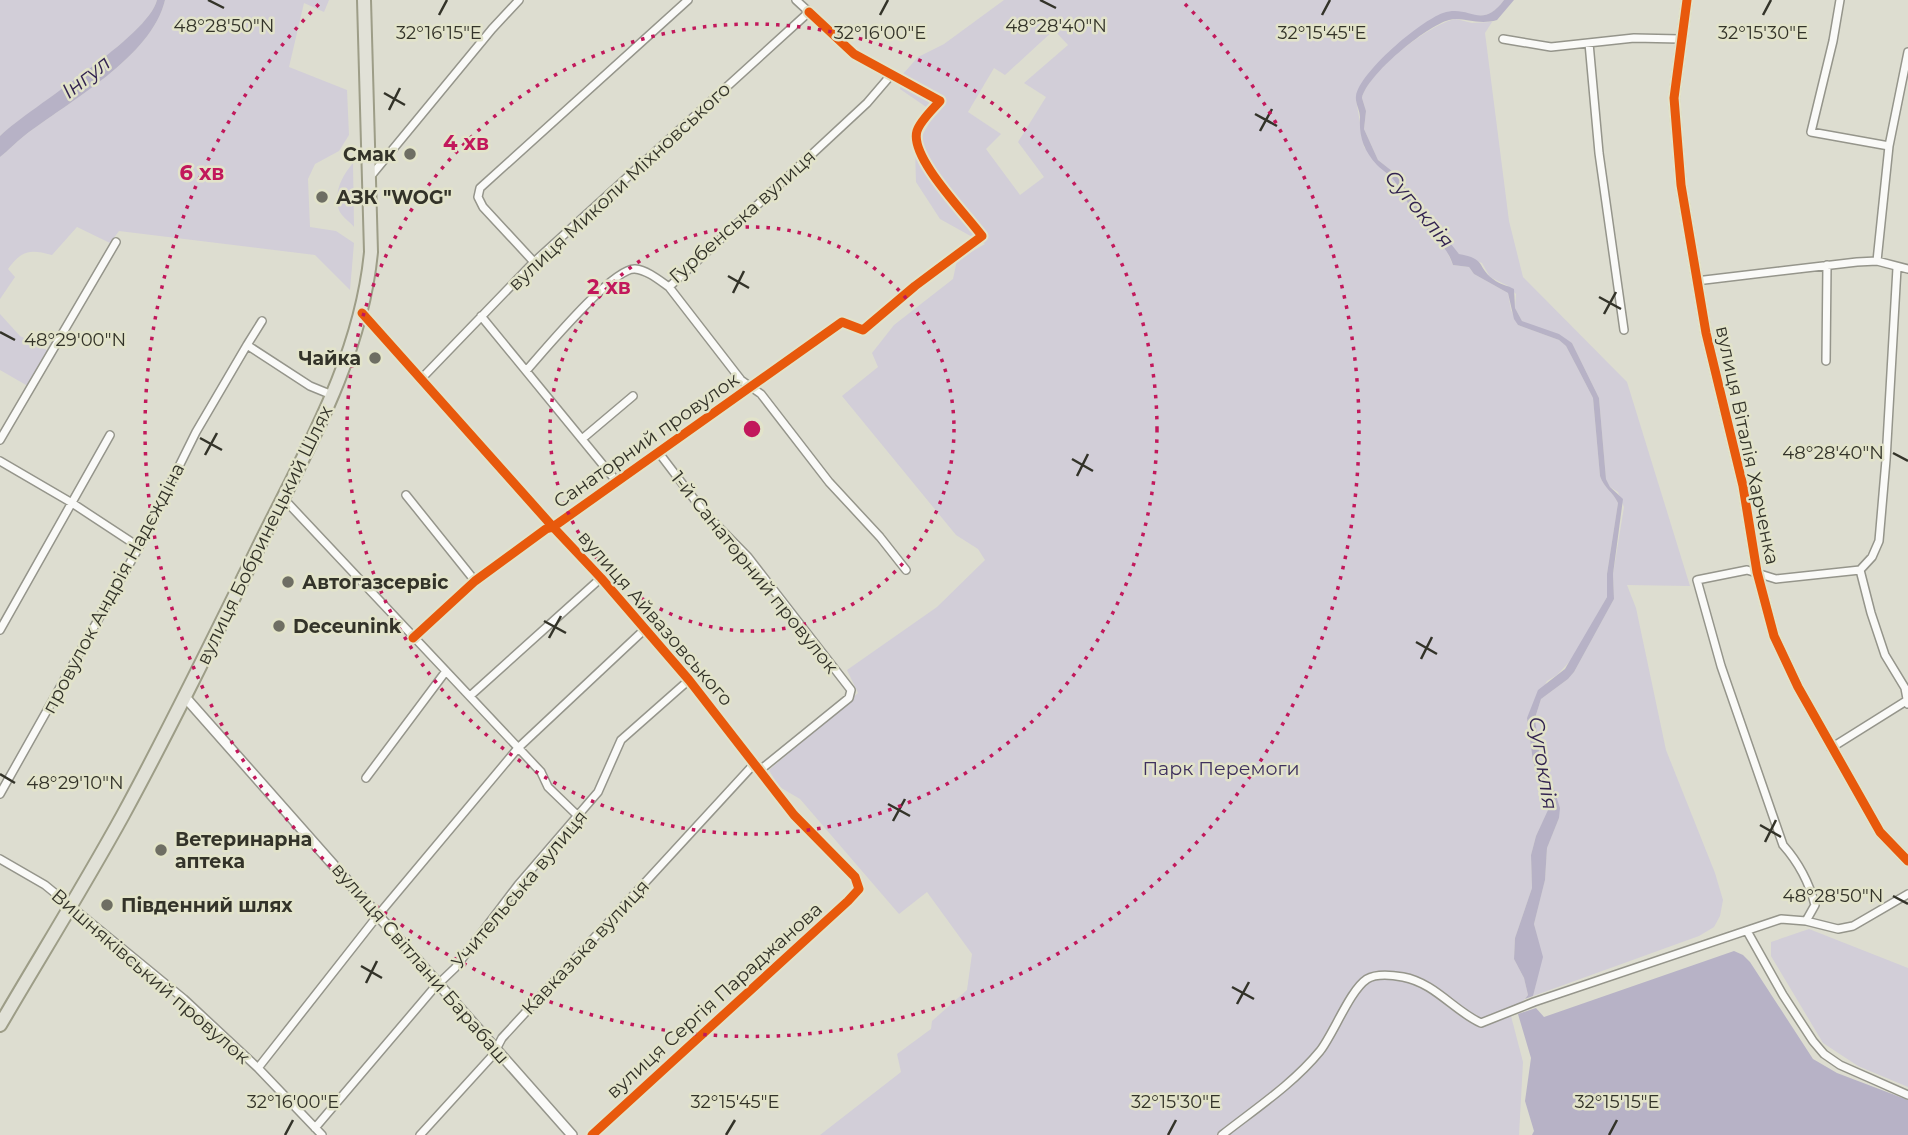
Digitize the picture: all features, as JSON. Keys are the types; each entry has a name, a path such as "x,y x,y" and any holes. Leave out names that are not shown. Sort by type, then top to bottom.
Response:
{"main road":[{"name":"вулиця Бобринецький Шлях","path":"0,1025 122,817 186,697 332,395 354,339 368,286 371,253 364,0"}],"street":[{"path":"370,177 519,0"},
{"path":"534,262 483,207 478,197 480,188 688,0"},
{"path":"796,0 854,54 891,75"},
{"name":"вулиця Віталія Харченка","path":"1687,0 1674,98 1681,185 1706,333 1743,486 1757,572 1774,636 1831,748 1880,832 1908,861"},
{"path":"1840,0 1811,132 1889,146"},
{"name":"вулиця Миколи Міхновського","path":"422,378 534,262 808,12"},
{"path":"1503,39 1551,47 1634,38 1681,39"},
{"path":"1589,43 1599,153 1625,330"},
{"path":"1877,261 1889,146 1908,52"},
{"name":"Гурбенська вулиця","path":"526,371 612,279 624,271 635,269 669,287 867,103 891,75"},
{"name":"Санаторний провулок","path":"413,638 475,581 546,529 553,527 659,453 842,322 863,330 915,286 982,236 928,169 916,142 917,130 940,101 891,75"},
{"path":"0,440 116,242"},
{"path":"1696,281 1877,261 1908,269"},
{"path":"1826,361 1827,265"},
{"path":"1806,921 1815,905 1812,892 1796,859 1783,845 1721,666 1698,580 1747,570 1776,579 1860,570 1872,557 1879,541 1897,268"},
{"path":"669,287 741,380 761,394 829,482 880,537 906,570"},
{"name":"вулиця Айвазовського","path":"362,313 690,680 794,815 855,877 859,889"},
{"name":"Санаторний провулок","path":"481,316 617,482"},
{"name":"провулок Андрія Надєждіна","path":"0,794 139,547 196,432 262,321"},
{"path":"247,345 310,386 332,395"},
{"path":"582,439 633,396"},
{"path":"0,630 110,435"},
{"name":"1-й Санаторний провулок","path":"659,453 704,512 748,557 851,690"},
{"path":"0,461 72,503 139,547"},
{"path":"406,495 475,581"},
{"path":"283,498 541,772 548,787 577,815"},
{"path":"1831,748 1907,703 1907,685 1885,655 1860,570"},
{"path":"470,696 601,578"},
{"path":"258,1068 379,914 518,748 645,629"},
{"path":"366,778 446,671"},
{"name":"Учительська вулиця","path":"315,1128 455,968 517,886 598,792 621,740 690,680"},
{"name":"Кавказька вулиця","path":"420,1135 493,1055 502,1038 757,766 849,698 851,690"},
{"name":"вулиця Світлани Барабаш","path":"186,697 572,1135"},
{"name":"Вишняківський провулок","path":"0,859 45,885 184,999 258,1068 321,1135"},
{"name":"вулиця Сергія Параджанова","path":"592,1135 859,889"},
{"path":"1222,1135 1307,1066 1331,1035 1358,988 1373,976 1391,975 1421,983 1481,1023 1534,1002 1781,919 1806,921 1838,929 1853,926 1908,894"},
{"path":"1746,930 1797,1016 1825,1054 1840,1065 1908,1095"}],"green space":[{"path":"0,0 157,0 149,15 133,33 88,71 0,136"},
{"path":"165,0 329,0 324,12 304,3 289,67 347,90 349,135 339,151 315,164 308,179 310,227 336,231 354,243 350,290 315,255 119,231 110,243 77,227 52,255 32,252 18,258 8,269 15,277 0,299 0,157 126,59 144,41 157,21"},
{"name":"Парк Перемоги","path":"1004,0 1504,0 1496,9 1481,16 1448,13 1437,16 1385,56 1356,99 1364,147 1394,179 1420,222 1445,247 1453,265 1469,267 1474,274 1508,293 1511,310 1518,325 1559,340 1566,346 1593,398 1600,476 1618,503 1607,574 1607,597 1572,659 1557,675 1547,681 1527,718 1533,761 1548,811 1536,836 1531,855 1532,888 1515,938 1514,959 1524,978 1528,995 1511,1016 1523,1062 1519,1135 820,1135 901,1072 897,1054 931,1029 932,1021 967,990 972,954 927,892 899,914 800,799 778,786 769,770 858,693 847,670 937,607 985,560 978,549 956,535 842,396 878,367 872,353 894,325 953,279 957,260 985,244 940,219 916,182 915,148 935,113 900,89 903,74 918,57 944,44","holes":["1054,30 1068,45 1024,83 1046,97 1018,142 1044,177 1020,195 986,149 1001,134 968,112 994,68 1005,75"]},
{"path":"1456,19 1472,23 1492,22 1485,33 1509,221 1523,277 1627,382 1690,586 1627,585 1636,608 1666,750 1715,873 1723,900 1720,916 1714,927 1699,936 1533,996 1542,957 1534,924 1545,880 1547,848 1559,818 1551,780 1540,760 1535,718 1541,699 1574,672 1614,599 1613,574 1624,507 1618,492 1610,487 1606,479 1599,398 1572,343 1522,321 1515,308 1516,294 1508,286 1490,277 1482,263 1459,254 1424,218 1397,175 1378,160 1364,129 1366,111 1362,98 1376,75 1416,39 1445,22"},
{"path":"353,163 354,227 340,212 337,204 342,179"},
{"path":"0,314 20,336 56,355 33,389 0,370"},
{"path":"1809,929 1908,968 1908,1087 1858,1066 1823,1043 1771,956 1771,942"}],"water":[{"name":"Інгул","path":"157,0 165,0 157,21 144,41 126,59 0,157 0,136 112,51 149,15"},
{"path":"1504,0 1514,0 1497,20 1483,22 1454,19 1426,31 1374,77 1362,98 1366,111 1364,129 1378,160 1397,175 1424,218 1459,254 1474,258 1498,283 1514,289 1515,308 1522,321 1559,334 1572,343 1599,398 1606,479 1610,487 1623,499 1613,574 1614,599 1574,672 1541,699 1535,718 1540,760 1551,780 1560,808 1559,818 1547,848 1545,880 1534,924 1543,957 1533,996 1525,999 1528,995 1524,978 1514,959 1515,938 1532,888 1531,855 1548,810 1533,761 1527,718 1538,690 1565,669 1607,597 1607,574 1618,503 1600,476 1593,398 1566,346 1559,340 1518,325 1508,293 1474,274 1469,267 1453,265 1444,247 1417,218 1394,180 1368,154 1361,137 1356,99 1360,86 1379,61 1420,26 1452,11 1475,15 1489,14"},
{"path":"1734,951 1750,962 1813,1059 1837,1073 1908,1100 1908,1135 1532,1135 1534,1131 1525,1101 1531,1058 1518,1014 1536,1008 1544,1017"}],"cycle path":[{"path":"1687,0 1674,98 1681,185 1706,333 1743,486 1757,572 1774,636 1798,687 1880,832 1908,861"},
{"path":"413,638 475,581 546,529 553,527 842,322 863,330 915,286 982,236 930,170 917,142 919,127 940,101 854,54 809,12"},
{"path":"362,313 601,578 689,680 794,815 855,877 859,889 592,1135"}],"place":[{"name":"Смак","path":"410,154"},
{"name":"АЗК \"WOG\"","path":"322,197"},
{"name":"Чайка","path":"375,358"},
{"name":"Автогазсервіс","path":"288,582"},
{"name":"Deceunink","path":"279,626"},
{"name":"Ветеринарна аптека","path":"161,850"},
{"name":"Південний шлях","path":"107,905"}],"water label":[{"name":"Сугоклія","path":"1419,209"},
{"name":"Сугоклія","path":"1543,763"}]}
